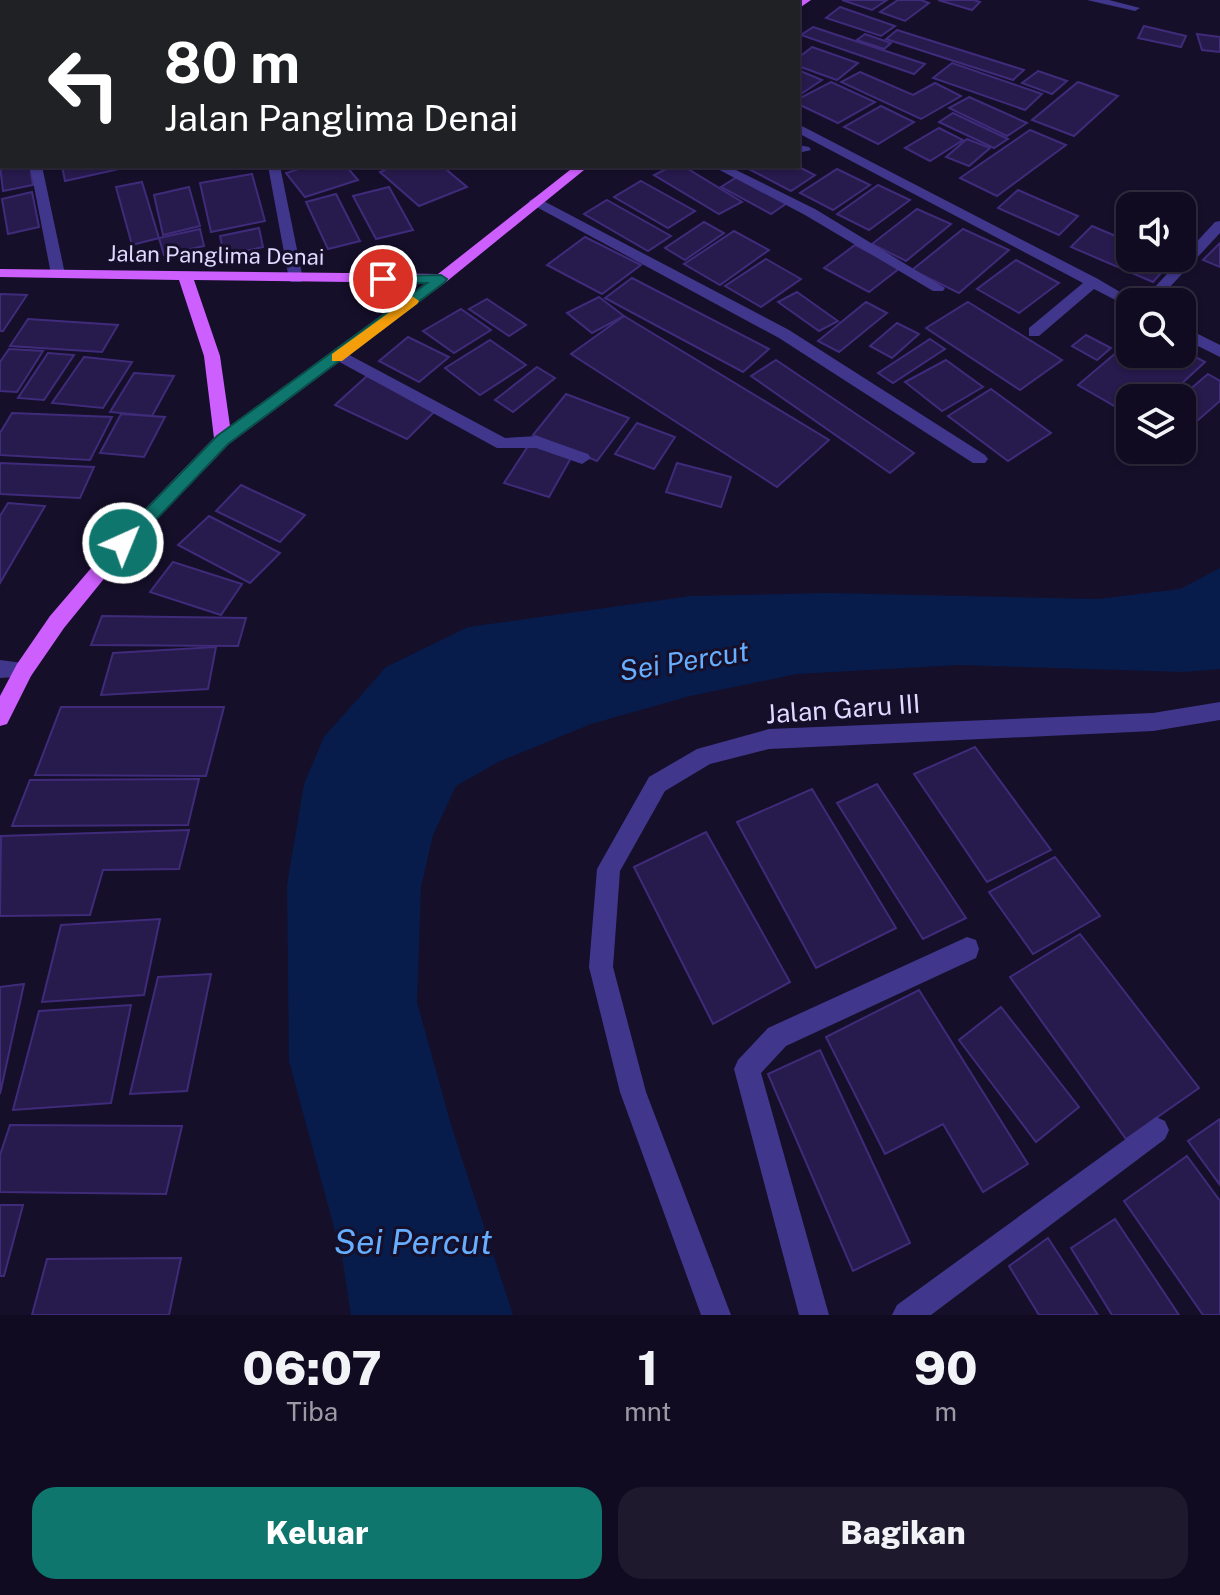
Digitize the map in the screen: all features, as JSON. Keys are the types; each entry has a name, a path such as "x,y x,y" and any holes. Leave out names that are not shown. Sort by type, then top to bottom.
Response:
{"main road":[{"path":"0,717 24,670 86,586 223,440 441,279 580,168"},
{"name":"Jalan Panglima Denai","path":"0,273 441,279"},
{"path":"185,276 201,310 213,349 223,440"}],"street":[{"path":"1092,0 1135,8"},
{"path":"800,129 1116,294"},
{"path":"36,168 58,274"},
{"path":"274,168 296,279"},
{"path":"722,168 827,221 938,288"},
{"path":"536,201 784,334 979,459"},
{"path":"1161,288 1220,225"},
{"path":"1034,332 1093,282"},
{"path":"1196,339 1220,352"},
{"path":"340,355 503,444 537,442 582,458"},
{"path":"0,669 24,670"},
{"name":"Jalan Garu III","path":"716,1315 633,1092 601,967 609,869 657,784 705,756 769,739 1153,722 1220,711"},
{"path":"814,1315 747,1069 777,1037 967,949"},
{"path":"907,1315 1156,1130"}],"water":[{"name":"Sei Percut","path":"1220,568 1220,669 1184,672 958,665 797,674 690,696 591,724 498,762 456,786 433,835 421,887 417,1002 451,1125 513,1315 351,1315 342,1257 289,1061 287,885 304,784 324,737 386,667 468,627 691,596 827,593 1098,599 1180,589"}],"building":[{"path":"842,0 887,0 872,10"},
{"path":"898,0 929,3 905,21 880,12"},
{"path":"938,0 974,0 980,2 972,10"},
{"path":"840,7 895,26 881,36 826,18"},
{"path":"1144,26 1186,36 1181,47 1138,38"},
{"path":"813,27 925,64 914,74 801,35"},
{"path":"897,30 1024,70 1013,80 886,39"},
{"path":"865,34 891,43 884,49 857,40"},
{"path":"1197,34 1220,37 1220,52 1202,50"},
{"path":"812,47 858,63 837,80 800,67 800,56"},
{"path":"952,63 1042,94 1025,110 933,78"},
{"path":"800,71 822,80 800,95"},
{"path":"1038,71 1067,81 1052,94 1022,83"},
{"path":"860,72 913,95 935,83 961,96 921,119 841,82"},
{"path":"831,82 875,102 838,123 800,105 800,98"},
{"path":"1078,82 1118,96 1074,136 1032,120"},
{"path":"969,97 1027,123 1007,136 949,108"},
{"path":"881,106 914,122 878,144 844,127"},
{"path":"953,113 1008,139 994,148 939,122"},
{"path":"939,128 963,140 930,161 905,148"},
{"path":"1030,130 1066,145 997,196 960,178"},
{"path":"967,139 990,148 969,166 946,157"},
{"path":"0,168 30,168 33,185 3,191"},
{"path":"62,168 124,168 65,181"},
{"path":"302,168 348,168 358,180 305,197 286,173"},
{"path":"389,168 444,168 467,187 419,206 380,172"},
{"path":"668,168 686,168 742,202 719,214 654,175"},
{"path":"747,168 800,168 815,175 791,191"},
{"path":"837,169 870,185 833,210 800,193"},
{"path":"252,174 265,221 211,232 200,183"},
{"path":"737,177 787,203 771,214 721,187"},
{"path":"641,181 695,211 668,228 614,197"},
{"path":"142,182 159,238 132,245 116,187"},
{"path":"878,185 910,200 869,230 837,214"},
{"path":"189,187 200,226 163,235 154,195"},
{"path":"389,187 413,230 376,239 353,196"},
{"path":"1018,190 1078,216 1059,235 998,208"},
{"path":"32,192 39,227 8,234 2,199"},
{"path":"336,194 360,241 328,249 306,202"},
{"path":"607,200 671,236 648,251 584,214"},
{"path":"917,209 951,224 906,261 872,244"},
{"path":"704,222 724,233 685,260 665,248"},
{"path":"1092,226 1116,236 1116,266 1071,247"},
{"path":"259,228 263,247 224,256 220,236"},
{"path":"200,229 204,246 164,255 159,238"},
{"path":"963,229 1009,250 959,293 912,270"},
{"path":"734,231 769,250 720,285 684,264"},
{"path":"585,237 641,265 602,294 547,265"},
{"path":"1220,243 1220,267 1203,260"},
{"path":"855,245 900,268 869,292 824,268"},
{"path":"766,259 801,279 761,307 725,286"},
{"path":"1016,260 1059,283 1019,313 977,289"},
{"path":"1130,272 1162,272 1153,282"},
{"path":"632,278 769,349 743,372 605,298"},
{"path":"797,292 838,321 819,331 778,302"},
{"path":"0,294 27,295 3,331 0,331"},
{"path":"599,297 624,316 592,333 567,313"},
{"path":"487,299 526,325 509,336 469,309"},
{"path":"866,302 887,313 839,352 818,341"},
{"path":"968,302 1062,360 1020,390 926,328"},
{"path":"461,309 491,330 454,353 423,331"},
{"path":"624,316 829,440 777,487 571,354"},
{"path":"28,319 118,325 102,352 10,346"},
{"path":"897,323 919,334 892,358 870,346"},
{"path":"1086,335 1111,348 1097,360 1072,346"},
{"path":"408,337 449,357 419,382 379,361"},
{"path":"930,339 945,349 893,383 878,373"},
{"path":"490,340 526,365 480,395 445,368"},
{"path":"9,349 43,351 17,392 0,391 0,362"},
{"path":"48,353 74,355 44,400 18,398"},
{"path":"1116,353 1116,368 1196,368 1196,357 1205,362 1181,384 1116,384 1116,407 1078,385"},
{"path":"84,357 132,362 103,408 52,403"},
{"path":"776,360 914,453 890,473 751,376"},
{"path":"946,360 983,387 942,411 905,382"},
{"path":"537,367 555,378 513,412 495,400"},
{"path":"134,373 174,376 152,416 110,412"},
{"path":"1208,374 1220,381 1220,401 1196,422 1196,384"},
{"path":"367,376 438,408 407,439 335,405"},
{"path":"991,389 1051,433 1008,461 948,416"},
{"path":"566,394 629,418 597,461 533,435"},
{"path":"12,413 112,417 90,460 0,455 0,433"},
{"path":"121,414 165,417 144,457 100,453"},
{"path":"637,423 675,437 654,469 615,454"},
{"path":"530,443 572,456 549,497 504,483"},
{"path":"0,463 94,467 80,498 0,494"},
{"path":"677,463 731,477 721,507 666,492"},
{"path":"241,485 305,515 280,542 216,511"},
{"path":"8,503 45,506 0,583 0,516"},
{"path":"209,516 280,553 250,583 178,545"},
{"path":"173,562 242,584 221,615 150,592"},
{"path":"102,616 246,618 238,646 91,645"},
{"path":"216,647 208,689 101,695 113,653"},
{"path":"61,707 224,707 206,776 35,775"},
{"path":"975,747 1051,850 987,882 914,774"},
{"path":"199,779 188,825 12,826 30,780"},
{"path":"877,784 966,918 923,939 837,803"},
{"path":"812,789 896,928 816,968 737,822"},
{"path":"189,830 179,869 103,870 90,915 0,916 1,836"},
{"path":"706,832 790,982 713,1024 634,867"},
{"path":"1055,857 1100,916 1033,954 989,892"},
{"path":"160,919 144,995 42,1002 61,925"},
{"path":"1080,934 1199,1088 1126,1139 1010,977"},
{"path":"211,974 187,1091 130,1094 158,977"},
{"path":"24,984 0,1094 0,987"},
{"path":"919,990 1028,1164 983,1192 943,1124 885,1154 826,1037"},
{"path":"131,1005 111,1103 13,1110 39,1011"},
{"path":"1001,1007 1079,1107 1036,1142 959,1040"},
{"path":"820,1050 910,1243 853,1271 768,1074"},
{"path":"1220,1119 1220,1185 1188,1141"},
{"path":"10,1125 182,1126 166,1194 0,1192 0,1155"},
{"path":"1187,1156 1220,1201 1220,1315 1203,1315 1124,1201"},
{"path":"0,1205 23,1205 4,1276 0,1276"},
{"path":"1115,1219 1179,1315 1112,1315 1071,1248"},
{"path":"1048,1238 1098,1315 1039,1315 1009,1266"},
{"path":"181,1258 169,1315 32,1315 47,1259"}],"slow traffic":[{"path":"337,357 412,301"}],"route":[{"path":"123,543 223,440 441,279 383,279"}]}
